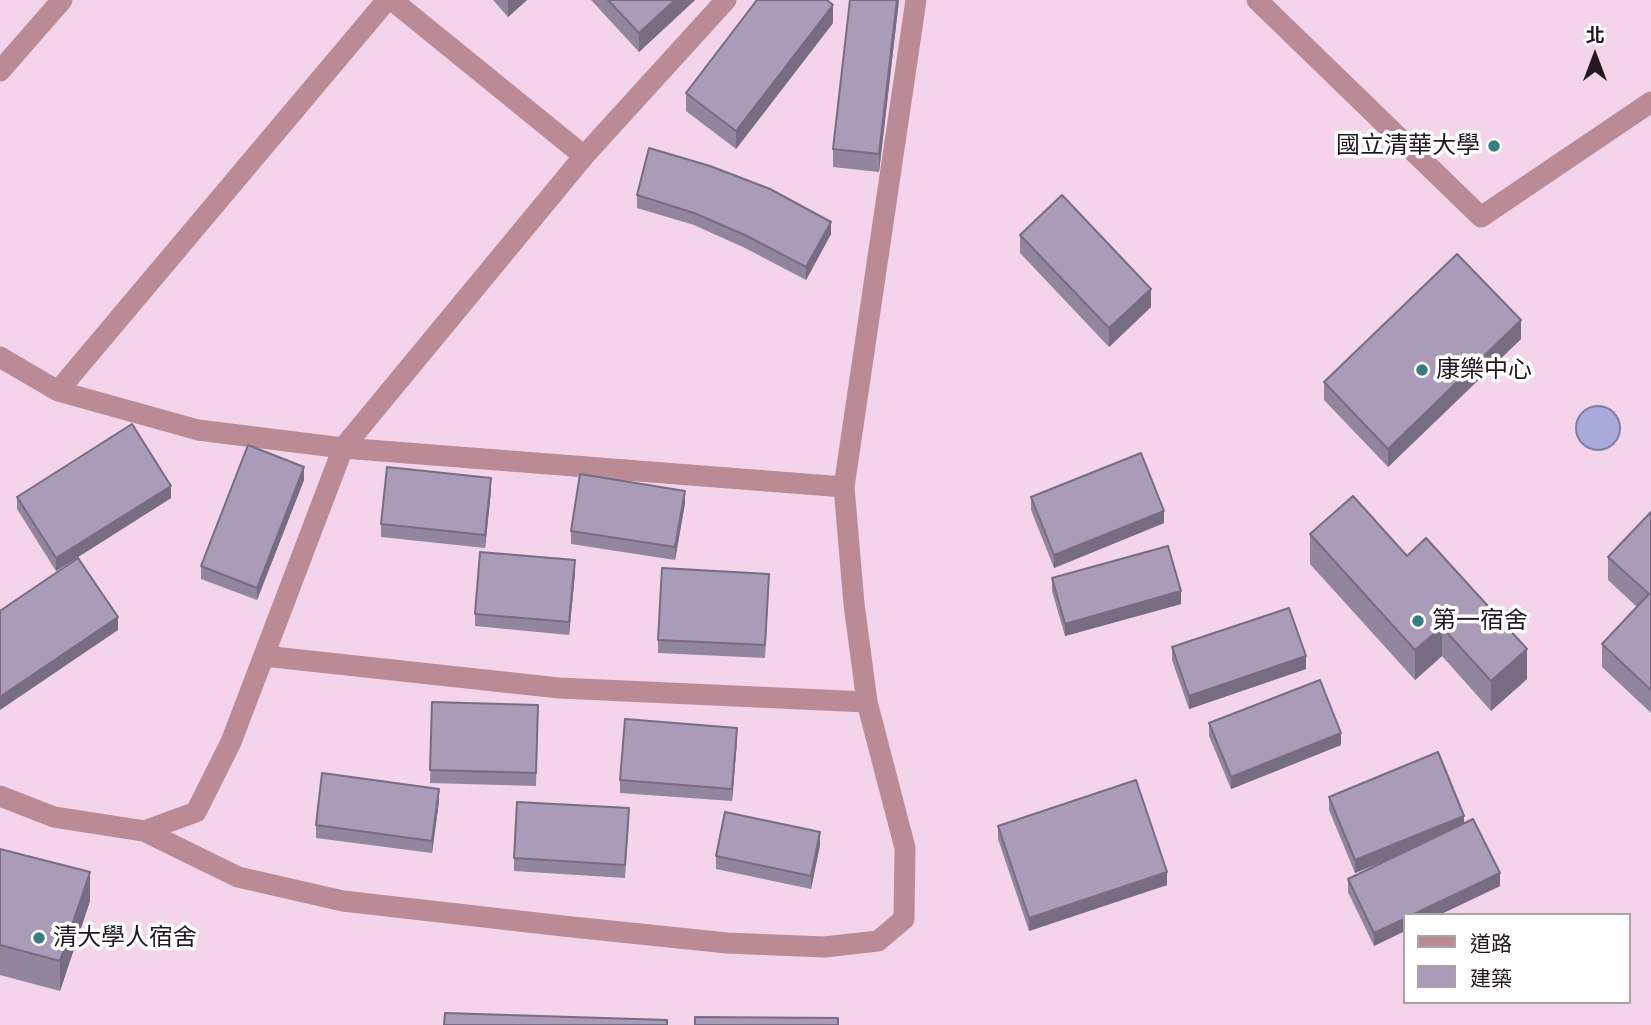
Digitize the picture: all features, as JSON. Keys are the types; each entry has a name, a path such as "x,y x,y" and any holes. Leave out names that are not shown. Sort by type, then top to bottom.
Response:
{"street":[{"path":"0,71 62,0"},
{"path":"58,391 390,0 584,156"},
{"path":"144,831 196,812 231,742 343,448 584,156 726,0"},
{"path":"0,796 54,817 144,831 238,877 343,901 727,943 824,947 878,941 904,919 905,848 867,702 854,604 845,487 916,0"},
{"path":"1257,0 1481,217 1651,102"},
{"path":"0,357 58,391 198,430 343,448 845,487"},
{"path":"264,656 559,688 867,702"}],"water":[{"path":"1598,406 1607,407 1614,412 1619,419 1619,437 1614,444 1607,449 1598,450 1589,449 1582,444 1577,437 1576,428 1577,419 1582,412 1589,407"}],"building":[{"path":"608,0 675,0 639,33"},
{"path":"757,0 827,0 833,5 736,131 686,93"},
{"path":"850,0 897,0 879,154 833,149"},
{"path":"649,148 710,166 770,189 831,222 806,267 745,235 694,213 637,195"},
{"path":"1062,195 1151,289 1109,328 1020,235"},
{"name":"康樂中心","path":"1457,254 1521,320 1388,449 1324,382"},
{"path":"132,424 171,486 56,558 17,497"},
{"path":"248,445 304,467 257,588 201,566"},
{"path":"1141,453 1164,511 1054,555 1031,497"},
{"path":"387,467 491,478 485,535 381,524"},
{"path":"580,474 685,491 675,547 571,531"},
{"path":"1353,496 1407,556 1426,538 1527,649 1491,681 1442,627 1415,650 1310,534"},
{"path":"1651,512 1651,690 1602,644 1649,594 1608,557"},
{"path":"1168,546 1181,591 1065,624 1052,578"},
{"path":"480,552 575,560 569,622 475,614"},
{"path":"78,558 118,617 0,697 0,611"},
{"path":"662,568 769,574 765,645 658,640"},
{"path":"1289,608 1306,656 1189,696 1172,647"},
{"path":"1320,680 1341,733 1231,777 1209,723"},
{"path":"432,702 538,705 536,773 430,770"},
{"path":"625,719 737,728 732,789 620,780"},
{"path":"1438,752 1464,816 1355,860 1329,797"},
{"path":"322,773 439,789 432,841 316,825"},
{"path":"1136,780 1167,872 1029,918 998,826"},
{"path":"517,802 629,808 625,865 514,858"},
{"path":"725,812 820,832 811,876 716,856"},
{"path":"1473,819 1500,873 1416,913 1402,913 1402,920 1374,933 1348,879"},
{"name":"清大學人宿舍","path":"0,849 90,872 60,961 0,945"},
{"path":"445,1013 667,1020 667,1025 444,1025"},
{"path":"695,1017 838,1018 838,1025 695,1025"}],"place":[{"name":"國立清華大學","path":"1494,146"},
{"name":"康樂中心","path":"1422,370"},
{"name":"第一宿舍","path":"1418,621"},
{"name":"清大學人宿舍","path":"39,938"}]}
